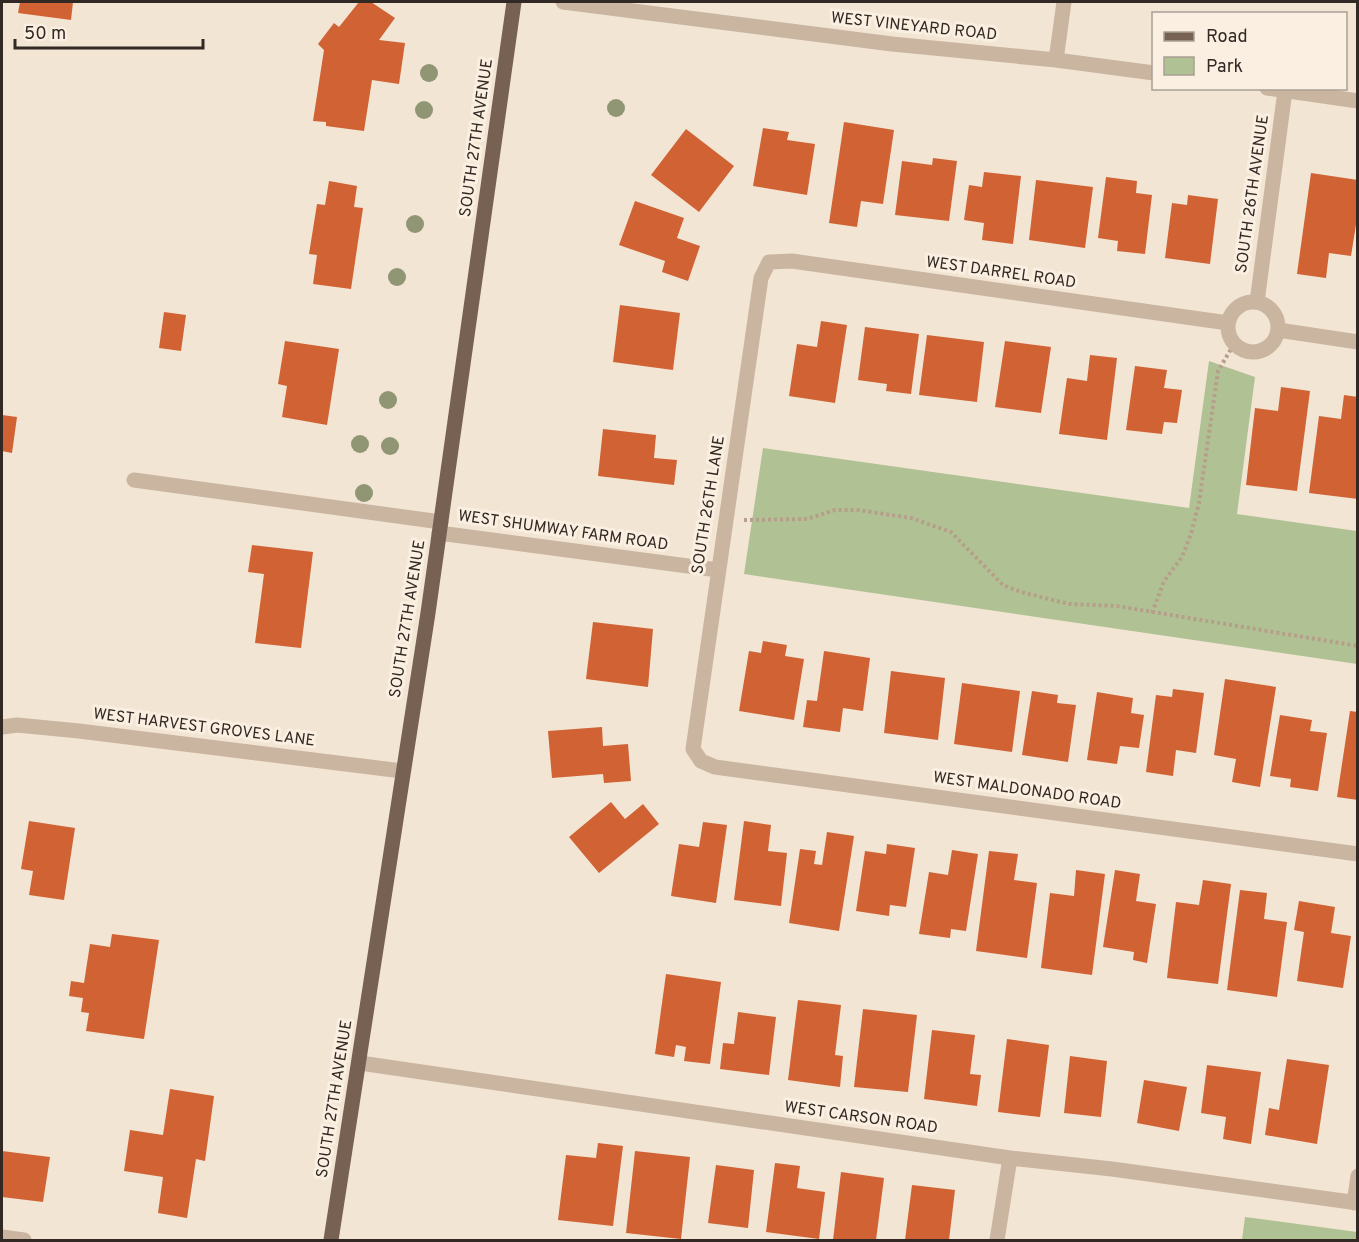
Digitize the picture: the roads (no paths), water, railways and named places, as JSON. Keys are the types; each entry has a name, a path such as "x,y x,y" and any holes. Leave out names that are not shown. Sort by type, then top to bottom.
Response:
{"main road":[{"name":"SOUTH 27TH AVENUE","path":"331,1240 360,1063 440,528 514,2"}],"street":[{"name":"WEST VINEYARD ROAD","path":"563,2 892,44 1056,60 1152,73"},
{"path":"1056,60 1064,2"},
{"path":"1279,90 1358,100"},
{"name":"SOUTH 26TH AVENUE","path":"1257,302 1285,91"},
{"name":"WEST DARREL ROAD","path":"769,262 792,261 1228,323"},
{"name":"SOUTH 26TH LANE","path":"695,755 692,743 761,278 769,262"},
{"path":"1257,302 1271,309 1277,319 1278,330 1274,341 1266,348 1255,352 1244,350 1234,344 1229,334 1228,323 1232,312 1240,305 1257,302"},
{"path":"1278,330 1358,342"},
{"name":"WEST SHUMWAY FARM ROAD","path":"134,480 718,570"},
{"name":"WEST HARVEST GROVES LANE","path":"2,727 17,725 79,731 402,771"},
{"name":"WEST MALDONADO ROAD","path":"695,755 715,767 1358,854"},
{"name":"WEST CARSON ROAD","path":"360,1063 1010,1158 1112,1169 1356,1203"},
{"path":"997,1240 1010,1158"},
{"path":"1356,1203 1358,1176"},
{"path":"2,1237 24,1240"}]}
